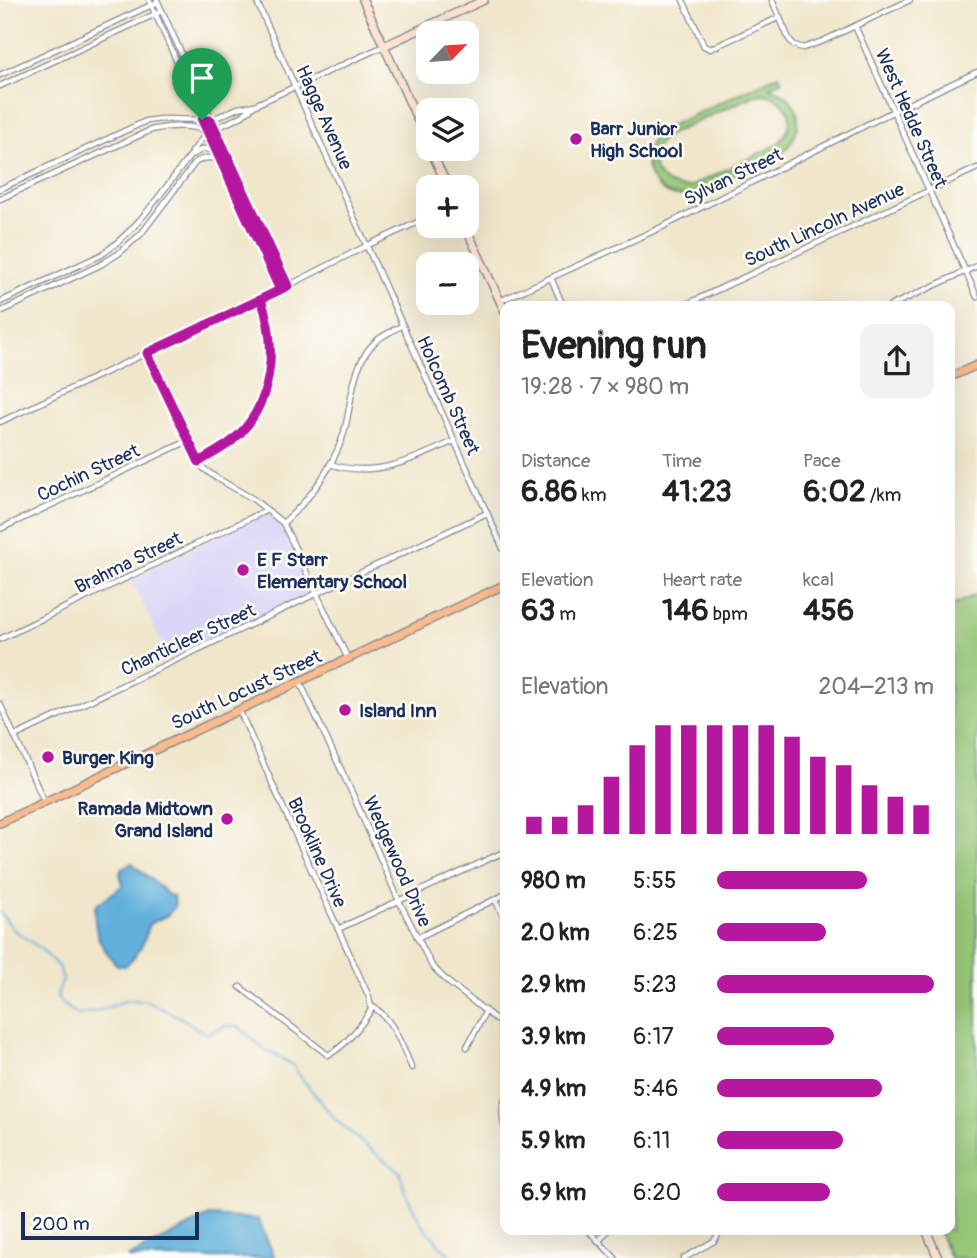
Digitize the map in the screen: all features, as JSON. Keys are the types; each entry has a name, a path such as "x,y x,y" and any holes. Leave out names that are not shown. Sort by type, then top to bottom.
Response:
{"main road":[{"path":"363,0 416,116"},
{"path":"384,46 484,0"},
{"path":"470,238 499,301"},
{"path":"955,375 977,365"},
{"name":"South Locust Street","path":"0,823 500,587"},
{"path":"928,1235 938,1258"}],"street":[{"name":"Hagge Avenue","path":"256,0 368,245"},
{"path":"683,0 701,39 710,49 780,17"},
{"path":"772,0 789,38 794,45 803,48 910,0"},
{"path":"0,75 157,1 288,286"},
{"path":"150,3 280,290"},
{"path":"0,86 162,11"},
{"name":"West Hedde Street","path":"855,26 977,297"},
{"path":"0,189 146,121 211,120 238,108 255,105 384,46"},
{"name":"Sylvan Street","path":"499,301 743,187 977,72"},
{"path":"0,199 151,130 190,127 208,132 242,116 255,105"},
{"path":"0,302 100,255 133,229 208,132 211,120"},
{"path":"190,156 203,149 226,154"},
{"path":"0,312 118,254 141,234 195,163 202,158 231,163"},
{"name":"South Lincoln Avenue","path":"694,301 977,168"},
{"path":"0,422 416,223"},
{"name":"Holcomb Street","path":"368,245 500,542"},
{"path":"901,301 977,266"},
{"path":"551,278 561,301"},
{"path":"199,462 232,441 244,429 253,416 268,382 272,352 261,299"},
{"path":"283,523 300,508 330,464 349,412 352,386 368,351 376,341 403,326"},
{"path":"147,353 202,468 253,499 283,523 348,659"},
{"name":"Cochin Street","path":"0,528 188,441"},
{"path":"330,464 383,468 407,462 454,441"},
{"name":"Brahma Street","path":"0,639 267,510"},
{"name":"Chanticleer Street","path":"15,736 487,513"},
{"name":"Wedgewood Drive","path":"300,681 399,901 432,966 448,982 500,1022"},
{"path":"0,704 44,802"},
{"name":"Brookline Drive","path":"239,710 369,997 370,1005"},
{"path":"338,929 500,854"},
{"path":"417,938 500,897"},
{"path":"495,900 500,910"},
{"path":"240,987 328,1055 335,1052 363,1021 371,1010 370,1005"},
{"path":"370,1005 386,1017 412,1068"},
{"path":"467,1047 486,1011"},
{"path":"593,1235 615,1258"},
{"path":"598,1241 603,1235"},
{"path":"684,1258 714,1241 718,1235"}],"shaded area":[{"path":"266,513 281,528 312,592 169,659 131,579"}],"green space":[{"path":"779,75 782,81 769,87 789,99 798,116 795,134 782,153 684,196 671,195 662,190 655,184 647,166 649,147 655,137 667,127","holes":["765,94 787,108 790,122 788,130 777,145 690,187 671,185 658,174 653,158 655,149 670,134 755,95"]},
{"path":"977,594 977,1258 950,1258 940,1235 955,1235 955,605"}],"water":[{"path":"132,863 168,895 173,896 175,906 168,915 149,924 141,947 125,966 117,965 102,945 95,924 95,907 123,884 120,874 122,868"},
{"path":"209,1216 258,1219 275,1258 127,1258"}],"waterway":[{"path":"0,912 14,930 40,948 59,967 63,980 57,995 60,1002 78,1015 127,1000 147,1001 206,1034 225,1026 238,1026 265,1050 293,1065 336,1120 400,1172 406,1194 422,1225 452,1258"}],"place":[{"name":"Barr Junior High School","path":"576,139"},
{"name":"E F Starr Elementary School","path":"243,570"},
{"name":"Island Inn","path":"345,710"},
{"name":"Burger King","path":"48,757"},
{"name":"Ramada Midtown Grand Island","path":"227,819"}],"route":[{"path":"202,120 211,120 288,286 280,290 261,299 147,353 199,462 232,441 253,416 268,382 272,352 261,299 280,290 202,120"}]}
